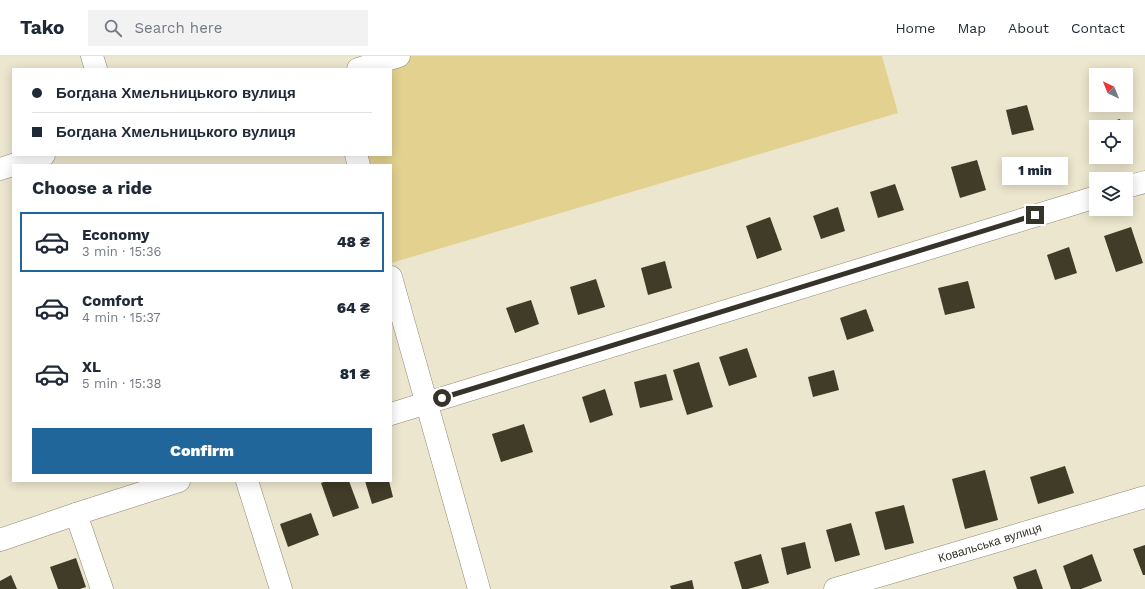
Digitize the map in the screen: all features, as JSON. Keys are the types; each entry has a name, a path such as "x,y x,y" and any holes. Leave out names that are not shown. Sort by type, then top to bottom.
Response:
{"street":[{"path":"92,56 96,68"},
{"path":"361,68 399,56"},
{"path":"16,164 41,156"},
{"path":"0,169 12,165"},
{"path":"1133,185 1145,182"},
{"path":"392,414 1089,199"},
{"path":"392,281 479,589"},
{"path":"0,540 176,482"},
{"path":"247,482 281,589"},
{"name":"Ковальська вулиця","path":"835,589 1145,497"},
{"path":"76,514 102,589"}],"shaded area":[{"path":"399,56 882,56 898,113 392,263 392,164 359,164 356,156 392,156 392,68"}],"building":[{"path":"1027,105 1034,130 1012,135 1006,110"},
{"path":"977,160 986,190 960,198 951,167"},
{"path":"895,184 904,210 878,218 870,192"},
{"path":"838,207 845,231 821,239 813,216"},
{"path":"770,217 782,250 757,259 746,226"},
{"path":"1131,227 1143,263 1116,272 1104,236"},
{"path":"1069,247 1077,273 1055,280 1047,255"},
{"path":"665,261 672,288 648,295 641,268"},
{"path":"596,279 605,307 578,315 570,287"},
{"path":"968,281 975,308 945,315 938,288"},
{"path":"531,300 539,324 515,333 506,308"},
{"path":"866,309 874,331 847,340 840,318"},
{"path":"747,348 757,377 729,386 719,357"},
{"path":"699,362 713,407 687,415 673,370"},
{"path":"834,370 839,390 813,397 808,377"},
{"path":"666,374 673,400 640,408 634,382"},
{"path":"605,389 613,415 590,423 582,397"},
{"path":"524,424 533,452 501,462 492,434"},
{"path":"1065,466 1074,493 1038,504 1030,477"},
{"path":"985,470 998,520 965,529 952,479"},
{"path":"349,482 359,508 333,517 321,483"},
{"path":"365,482 389,482 393,497 372,504"},
{"path":"904,505 914,543 885,550 875,512"},
{"path":"311,513 319,535 288,547 280,524"},
{"path":"851,523 860,555 835,562 826,530"},
{"path":"805,542 811,568 787,575 781,548"},
{"path":"1145,545 1145,575 1143,575 1133,549"},
{"path":"761,554 769,583 748,589 742,589 734,562"},
{"path":"1092,554 1102,581 1081,589 1071,589 1063,566"},
{"path":"76,558 86,587 80,589 58,589 50,567"},
{"path":"1036,569 1043,589 1017,589 1013,577"},
{"path":"11,575 17,589 0,589 0,581"},
{"path":"692,580 694,589 671,589 670,586"}],"route":[{"path":"442,398 1035,215"}]}
